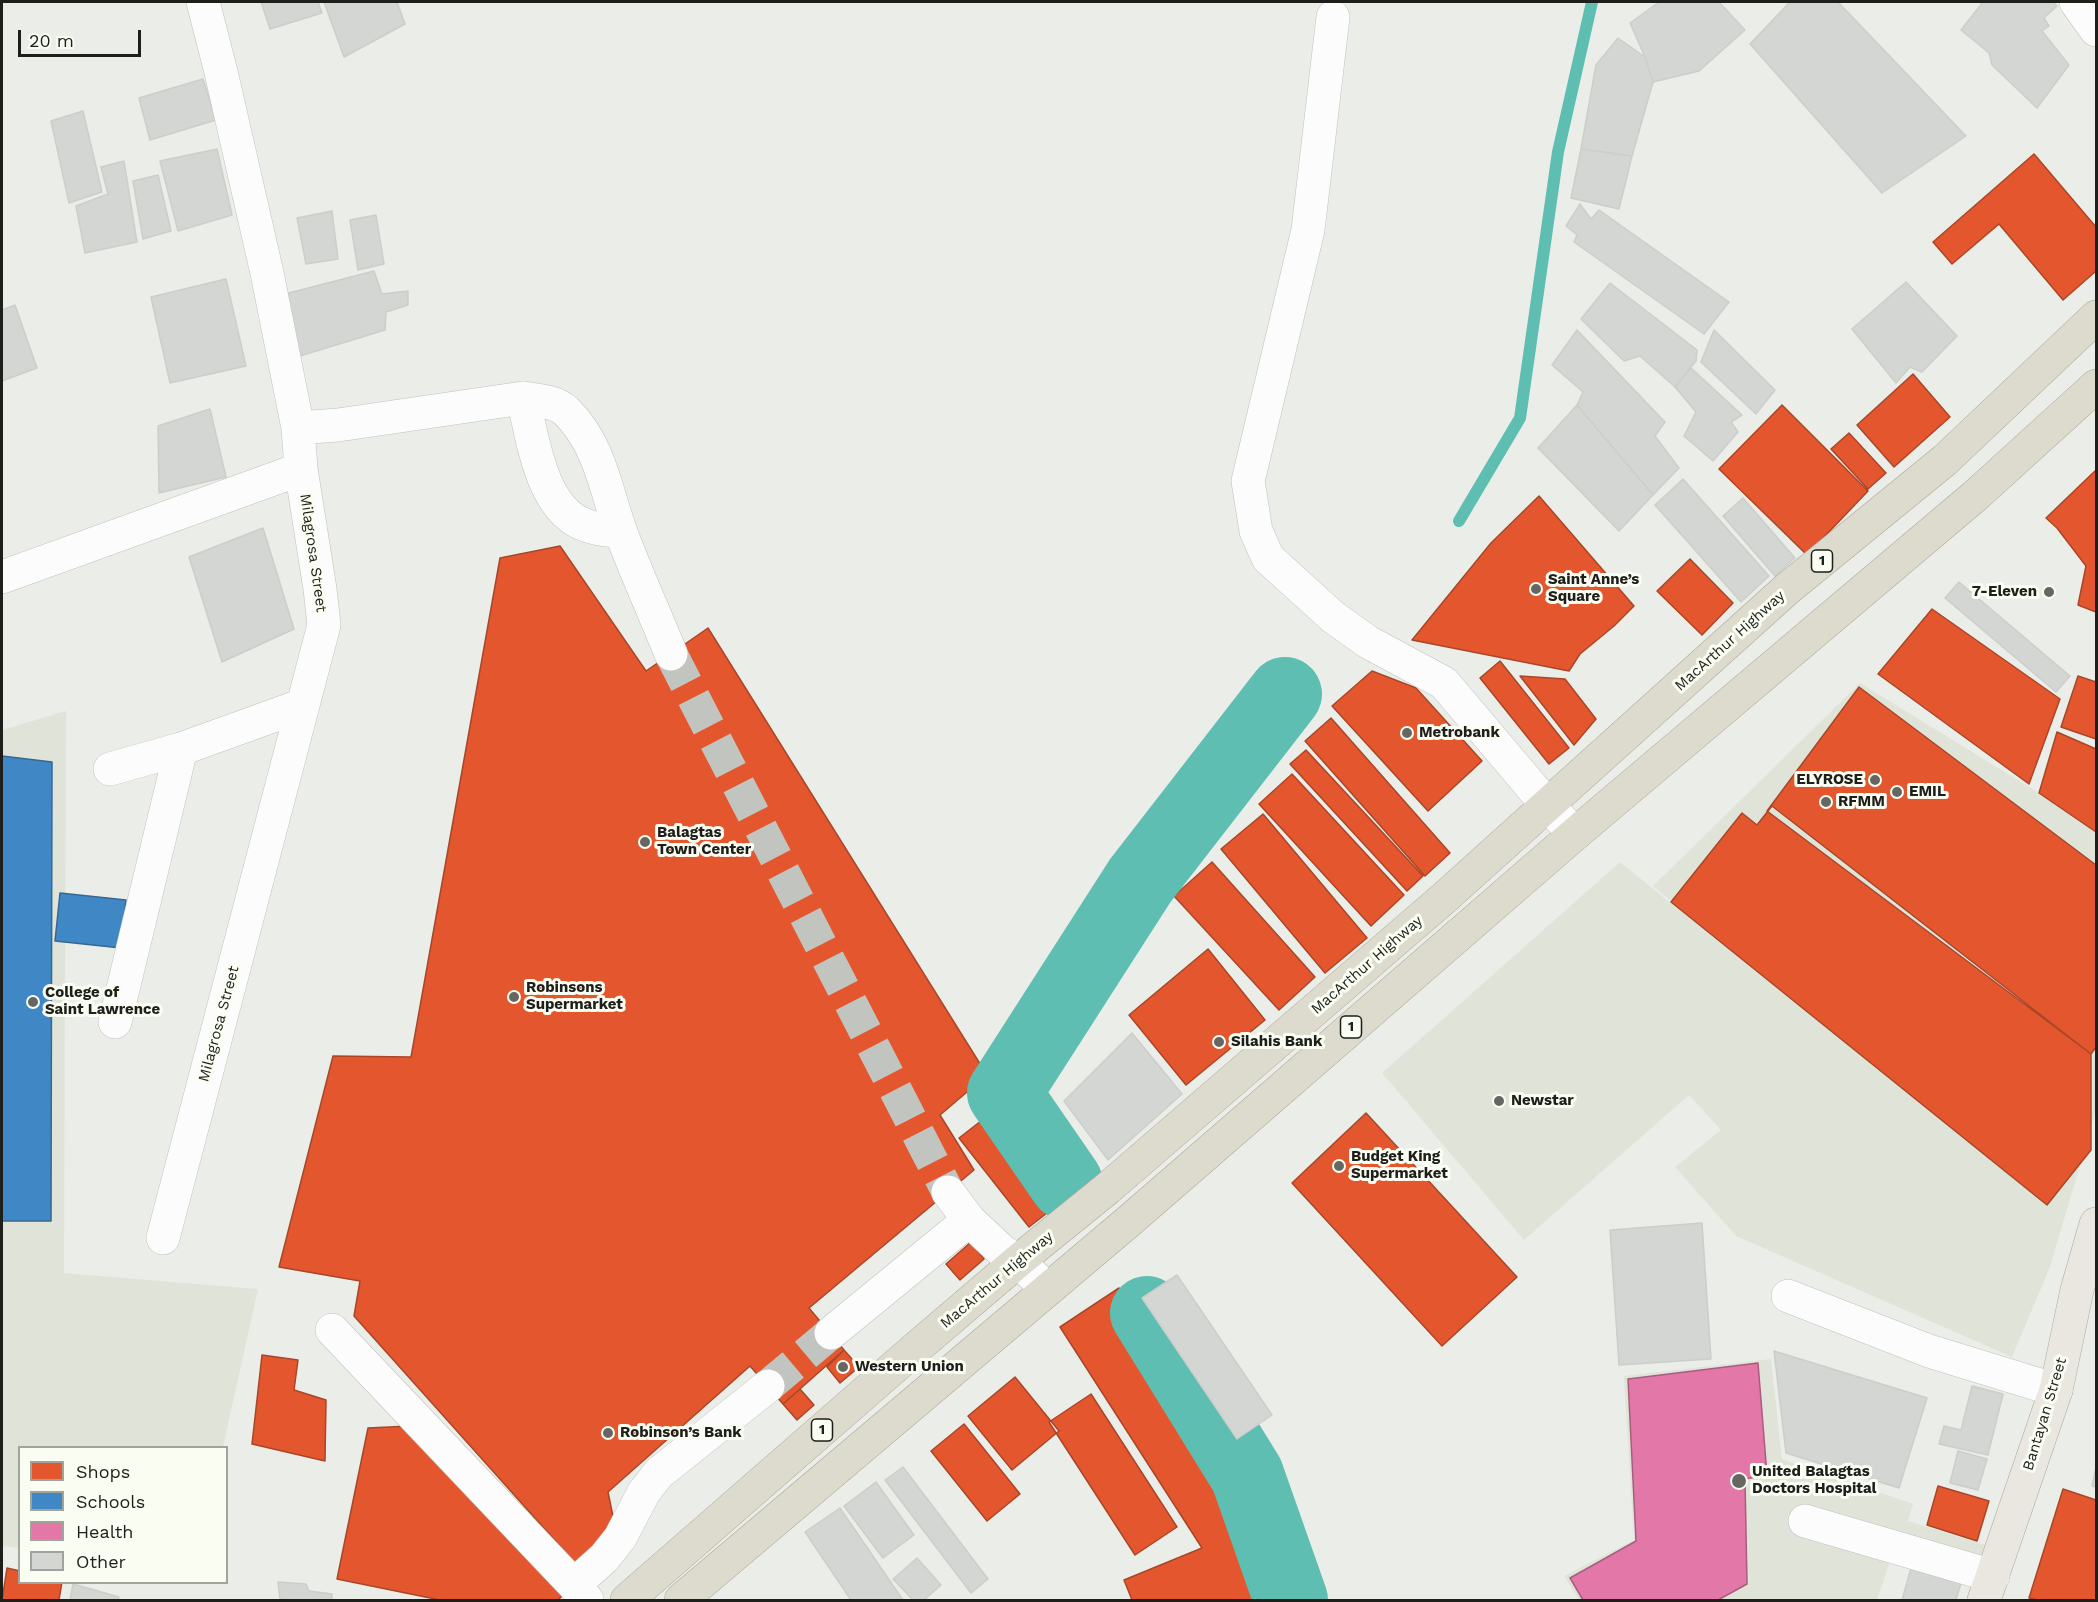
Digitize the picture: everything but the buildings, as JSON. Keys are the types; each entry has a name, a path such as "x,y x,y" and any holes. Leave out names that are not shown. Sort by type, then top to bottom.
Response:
{"highway":[{"name":"MacArthur Highway","path":"627,1600 1018,1261 1108,1188 1443,899 1787,589 1945,460 2097,318"},
{"name":"1","path":"681,1600 1119,1229 1575,834 1966,504 2097,386"}],"main road":[{"name":"Bantayan Street","path":"1989,1588 2087,1293 2097,1224"}],"street":[{"name":"Milagrosa Street","path":"163,1238 324,625 301,469 298,428 267,273 203,2"},
{"path":"2076,2 2097,30"},
{"path":"1333,17 1308,230 1248,481 1256,531 1268,558 1333,617 1368,642 1444,683 1547,805 1575,834"},
{"path":"523,398 551,496 565,512 587,526 621,532"},
{"path":"298,428 338,425 523,398 548,402 565,410 581,430 596,456 621,532 671,654"},
{"path":"2,577 301,469"},
{"path":"110,769 181,749 303,705"},
{"path":"115,1022 181,749"},
{"path":"948,1192 969,1220 1047,1289"},
{"path":"831,1334 969,1220"},
{"path":"1788,1296 1929,1351 2056,1389"},
{"path":"332,1330 581,1593 620,1538 644,1492 659,1473 768,1386"},
{"path":"1806,1521 1989,1588"}],"shaded area":[{"path":"1860,683 2039,793 2096,832 2096,1111 2050,1267 2012,1357 1736,1236 1675,1167 1721,1130 1689,1095 1524,1240 1382,1073 1620,862 1798,1006 1653,886"},
{"name":"College of Saint Lawrence","path":"66,711 64,1273 258,1289 223,1446 18,1446 18,1548 2,1546 2,730"},
{"name":"United Balagtas Doctors Hospital","path":"1771,1359 1782,1459 1913,1504 1908,1521 1988,1546 1977,1587 1891,1558 1877,1600 1579,1600 1564,1576 1634,1540 1624,1376"}],"waterway":[{"path":"1459,521 1520,418 1558,152 1592,2"},
{"path":"1066,1183 1004,1093 1140,881 1285,694"},
{"path":"1147,1313 1247,1475 1291,1600"}],"tunnel":[{"path":"671,654 948,1192"},
{"path":"768,1386 831,1333"}],"place":[{"name":"Saint Anne’s Square","path":"1536,589"},
{"name":"7-Eleven","path":"2049,592"},
{"name":"Metrobank","path":"1407,733"},
{"name":"ELYROSE","path":"1875,780"},
{"name":"EMIL","path":"1897,792"},
{"name":"RFMM","path":"1826,802"},
{"name":"Balagtas Town Center","path":"645,842"},
{"name":"Robinsons Supermarket","path":"514,997"},
{"name":"College of Saint Lawrence","path":"33,1002"},
{"name":"Silahis Bank","path":"1219,1042"},
{"name":"Newstar","path":"1499,1101"},
{"name":"Budget King Supermarket","path":"1339,1166"},
{"name":"Western Union","path":"843,1367"},
{"name":"Robinson’s Bank","path":"608,1433"},
{"name":"United Balagtas Doctors Hospital","path":"1739,1481"}]}
